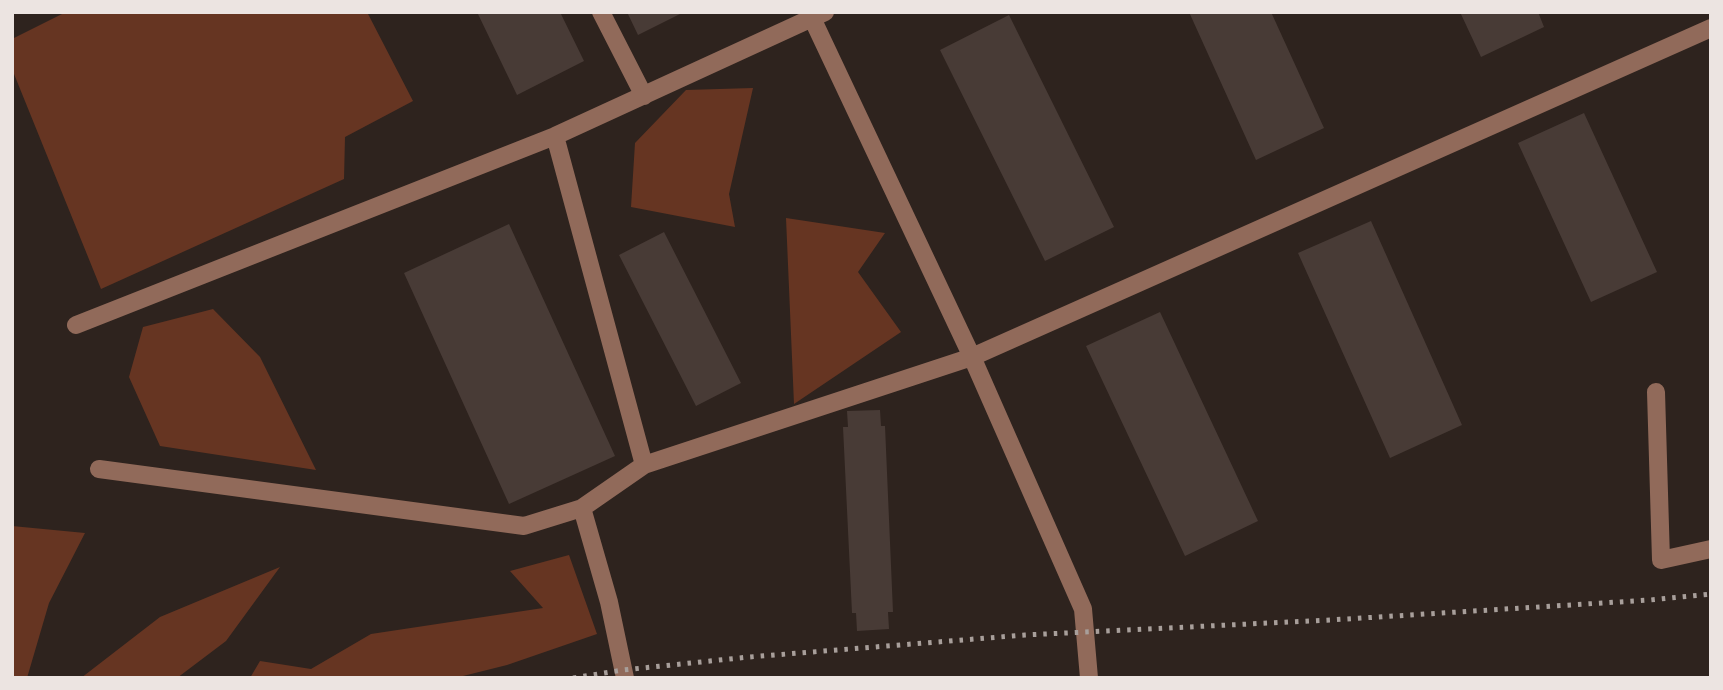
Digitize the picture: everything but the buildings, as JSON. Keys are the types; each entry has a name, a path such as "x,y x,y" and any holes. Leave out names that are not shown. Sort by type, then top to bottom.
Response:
{"lane":[{"path":"601,12 644,96"},
{"path":"76,325 555,136 819,15 1083,609 1088,678"},
{"path":"99,469 524,526 582,508 644,465 972,357 1711,28"},
{"path":"555,136 644,465"},
{"path":"1656,393 1661,560 1711,549"},
{"path":"582,508 609,602 625,678"}],"shaded area":[{"path":"66,12 367,12 413,101 345,137 344,179 101,289 12,69 12,39"},
{"path":"753,88 729,194 735,227 631,207 635,143 686,90"},
{"path":"786,218 885,233 858,272 901,332 794,404"},
{"path":"213,309 260,357 316,470 160,446 129,377 143,327"},
{"path":"12,526 85,533 49,603 27,678 12,678"},
{"path":"569,555 597,634 507,665 455,678 250,678 260,661 311,669 371,634 543,608 510,571"},
{"path":"280,567 226,641 177,678 81,678 160,617"}],"railway":[{"path":"573,678 749,657 1025,635 1330,620 1711,594"}]}
